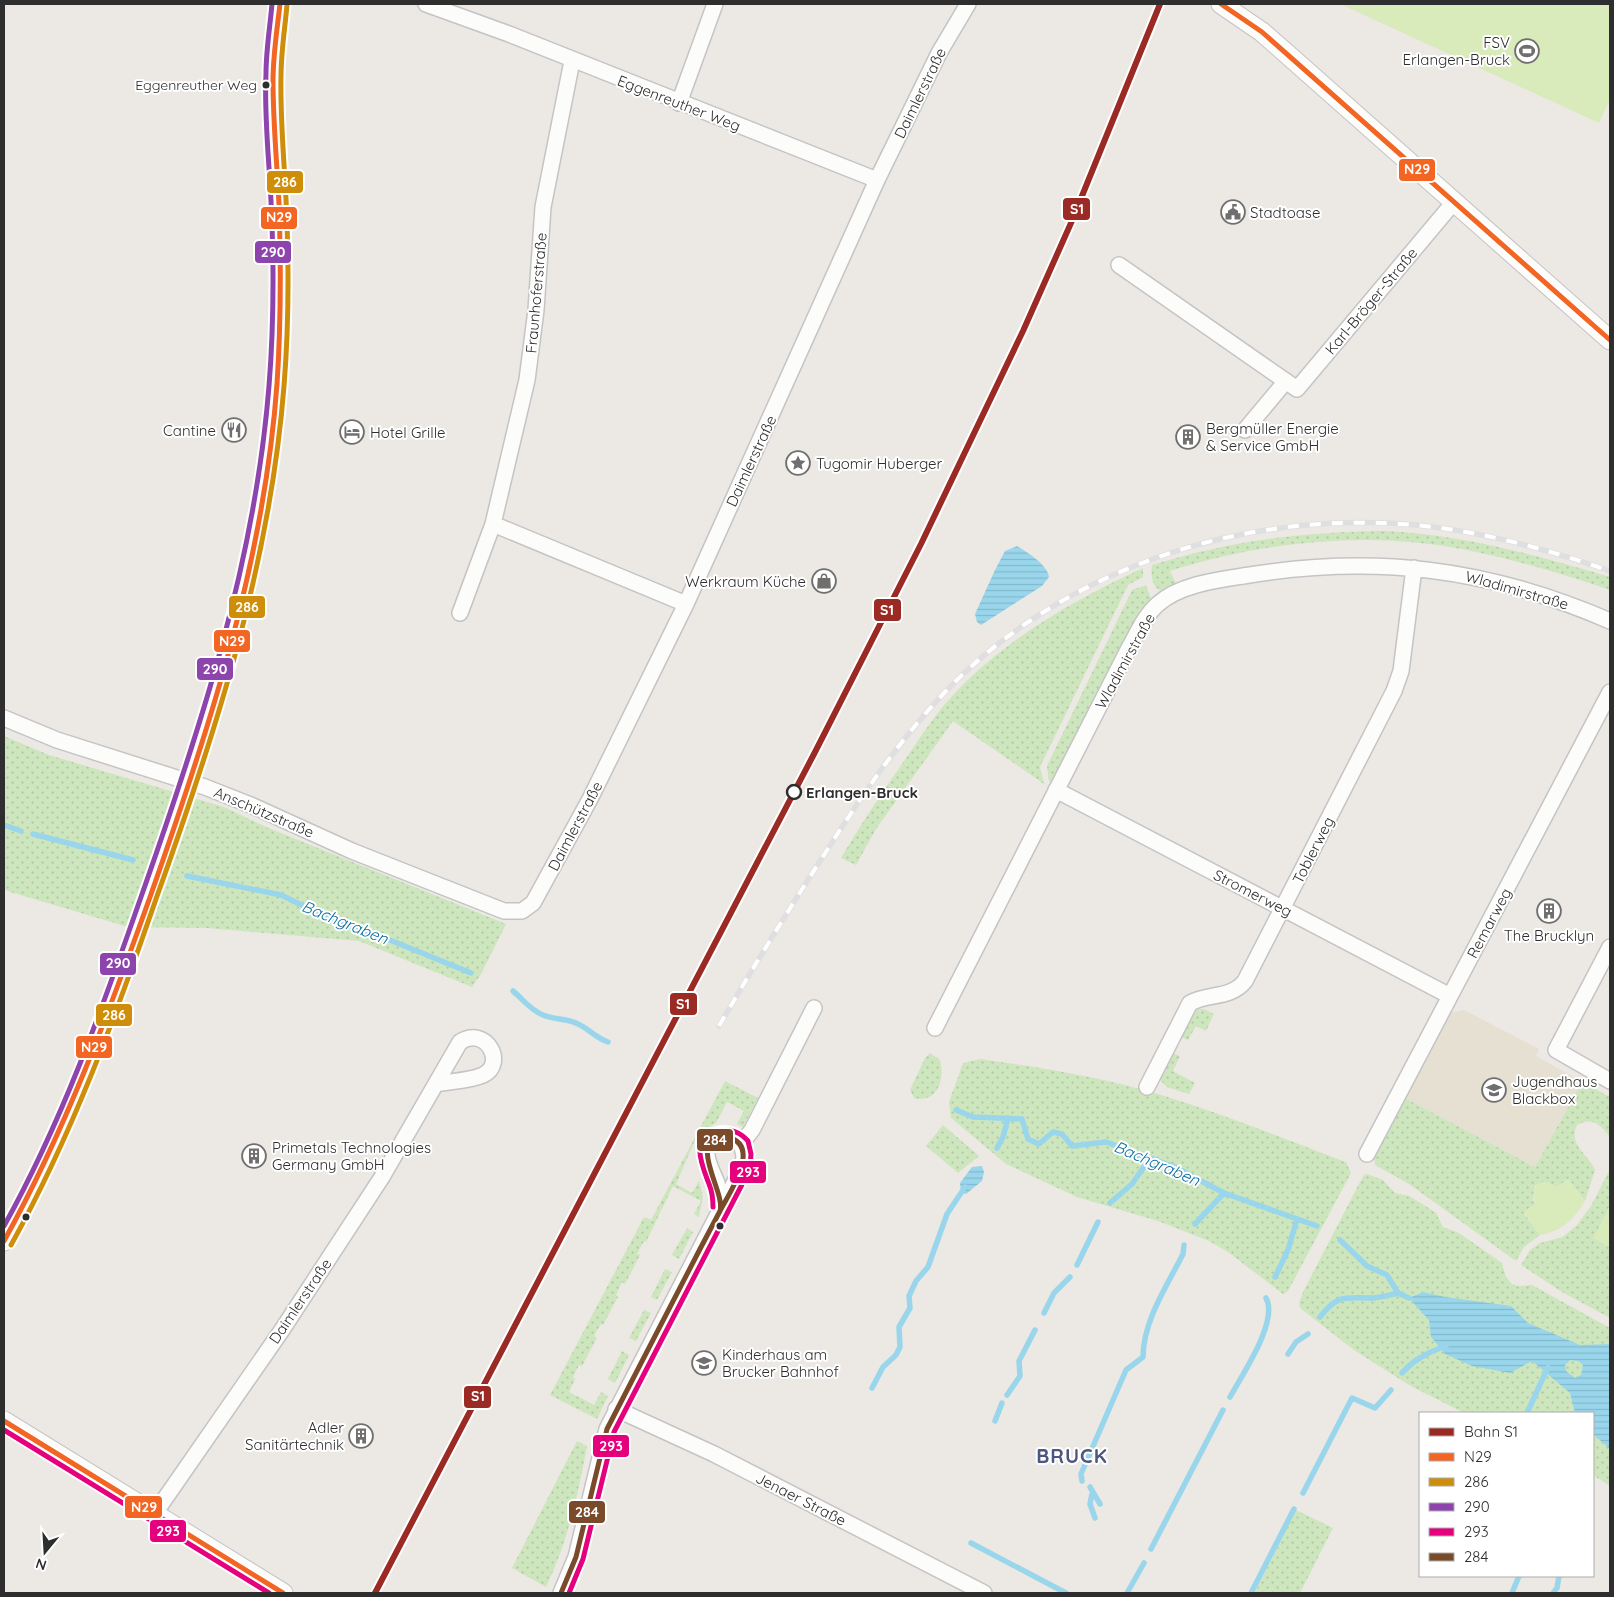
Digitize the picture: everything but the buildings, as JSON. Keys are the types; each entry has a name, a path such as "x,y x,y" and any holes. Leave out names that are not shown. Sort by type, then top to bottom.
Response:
{"street":[{"path":"4,1240 39,1179 122,973 190,782 220,691 251,568 269,464 277,382 279,217 273,81 280,4"},
{"name":"Eggenreuther Weg","path":"426,4 509,34 572,61 877,180"},
{"path":"679,103 715,4"},
{"name":"Daimlerstraße","path":"522,911 533,903 558,861 686,604 877,180 939,54 968,4"},
{"path":"1223,5 1287,54 1610,340"},
{"name":"Fraunhoferstraße","path":"460,613 493,524 527,380 536,310 543,207 572,61"},
{"name":"Karl-Bröger-Straße","path":"1286,381 1296,389 1454,202"},
{"path":"1119,265 1286,381 1245,430"},
{"path":"493,524 686,604"},
{"name":"Wladimirstraße","path":"935,1028 1144,622 1158,604 1169,597 1186,588 1278,570 1345,566 1414,568 1448,571 1512,586 1610,621"},
{"name":"Toblerweg","path":"1148,1087 1190,1003 1197,999 1239,989 1245,982 1394,692 1401,671 1414,568"},
{"name":"Remarweg","path":"1367,1154 1610,692"},
{"name":"Anschützstraße","path":"4,718 57,740 190,782 253,806 352,851 504,911 522,911"},
{"name":"Stromerweg","path":"1056,790 1450,996"},
{"path":"1610,947 1556,1050 1610,1081"},
{"path":"741,1144 752,1130 814,1008"},
{"name":"Daimlerstraße","path":"155,1513 282,1330 382,1177 436,1084"},
{"path":"561,1593 576,1557 607,1429 743,1166 744,1155 741,1144 728,1137 718,1138 710,1144 706,1153 707,1162 719,1191 721,1206"},
{"name":"Jenaer Straße","path":"616,1409 714,1454 984,1593"},
{"path":"4,1421 283,1593"}],"shaded area":[{"name":"Jugendhaus Blackbox","path":"1464,1010 1539,1049 1536,1056 1582,1082 1535,1167 1405,1098 1443,1020 1453,1012"}],"green space":[{"name":"FSV Erlangen-Bruck","path":"1340,4 1610,4 1610,99 1599,123"},
{"path":"1386,531 1444,537 1500,547 1554,561 1610,577 1610,590 1575,578 1467,550 1430,544 1355,540 1280,546 1206,561 1170,571 1176,584 1162,591 1156,587 1152,580 1152,565 1211,549 1268,539 1325,533"},
{"path":"1143,568 1143,577 1128,585 1040,767 1044,784 953,721 876,829 856,865 841,858 874,805 924,732 940,710 961,687 1008,646 1060,611"},
{"path":"1146,585 1151,599 1140,611 1127,634 1053,783 1049,781 1047,766 1132,590"},
{"path":"4,736 49,755 224,807 266,827 506,924 481,974 472,987 359,941 207,928 128,927 4,890"},
{"path":"1197,1009 1204,1009 1214,1014 1206,1031 1196,1026 1188,1040 1181,1037"},
{"path":"930,1053 940,1060 941,1075 938,1088 929,1097 922,1099 914,1098 910,1090 925,1058"},
{"path":"1173,1053 1180,1056 1173,1071 1195,1083 1189,1094 1167,1087 1160,1080"},
{"path":"980,1059 1025,1065 1114,1082 1181,1101 1346,1162 1351,1173 1288,1291 1283,1294 1228,1252 1209,1241 1158,1221 1077,1197 1006,1164 951,1118 949,1102 963,1063"},
{"path":"725,1081 758,1098 743,1127 737,1124 744,1111 727,1102 716,1123 705,1129 696,1138 676,1184 692,1193 699,1181 703,1197 699,1217 694,1214 701,1201 673,1186 646,1242 644,1241 637,1254 640,1255 625,1284 622,1282 616,1295 618,1297 603,1325 601,1324 594,1336 597,1338 582,1366 579,1365 573,1377 575,1379 569,1392 594,1405 601,1392 608,1396 597,1419 550,1395 644,1217 651,1220"},
{"path":"1582,1082 1610,1097 1610,1137 1600,1126 1592,1122 1583,1122 1577,1125 1575,1138 1577,1144 1595,1170 1585,1201 1568,1179 1557,1187 1543,1182 1535,1186 1533,1200 1535,1204 1524,1213 1540,1235 1524,1247 1516,1261 1409,1184 1375,1165 1374,1158 1405,1098 1535,1167"},
{"path":"943,1125 979,1156 958,1173 926,1146"},
{"path":"1610,1169 1610,1318 1562,1292 1521,1265 1530,1250 1540,1243 1563,1237 1577,1225 1591,1206"},
{"path":"1367,1174 1383,1180 1395,1193 1409,1196 1436,1213 1443,1227 1459,1233 1502,1263 1506,1277 1512,1284 1518,1286 1532,1285 1610,1328 1610,1486 1594,1476 1594,1412 1462,1412 1409,1385 1354,1350 1300,1308 1299,1303 1303,1292 1364,1175"},
{"path":"1568,1179 1585,1201 1566,1224 1555,1231 1540,1235 1524,1212 1535,1204 1533,1191 1539,1183 1548,1182 1557,1187"},
{"path":"1610,1206 1610,1248 1593,1238"},
{"path":"687,1228 693,1232 679,1259 672,1255"},
{"path":"665,1269 672,1272 657,1300 651,1297"},
{"path":"644,1310 651,1313 636,1341 629,1338"},
{"path":"622,1351 629,1355 615,1383 608,1379"},
{"path":"577,1441 587,1446 580,1482 566,1535 546,1587 512,1568"},
{"path":"1296,1510 1333,1528 1300,1593 1255,1592"}],"water":[{"path":"1017,546 1041,564 1048,572 1049,577 1042,586 981,625 977,622 975,614 995,570 1005,551"},
{"path":"982,1166 984,1172 982,1181 966,1194 961,1193 960,1183 972,1167"},
{"path":"1423,1292 1511,1306 1528,1323 1580,1345 1610,1344 1610,1449 1594,1435 1594,1412 1575,1412 1570,1393 1532,1361 1510,1373 1472,1366 1445,1354 1431,1337 1429,1320 1409,1298","holes":["1570,1360 1578,1361 1583,1365 1581,1375 1575,1378 1566,1371 1565,1365"]}],"waterway":[{"name":"Bachgraben","path":"4,825 21,831"},
{"name":"Bachgraben","path":"33,834 133,860"},
{"name":"Bachgraben","path":"187,876 281,895 337,922 380,936 471,973"},
{"name":"Bachgraben","path":"513,991 538,1013 547,1017 574,1022 608,1042"},
{"name":"Bachgraben","path":"956,1110 973,1117 1022,1119 1028,1139 1039,1144 1053,1132 1062,1134 1072,1146 1106,1142 1175,1167 1224,1193 1317,1226"},
{"path":"997,1148 1003,1137 1008,1118"},
{"path":"1110,1203 1132,1184 1150,1158"},
{"path":"872,1388 883,1367 896,1355 900,1347 899,1327 910,1308 909,1296 916,1281 928,1267 947,1214 965,1187"},
{"path":"1195,1224 1224,1193"},
{"path":"1275,1277 1288,1250 1297,1219"},
{"path":"1077,1265 1098,1222"},
{"name":"Bachgraben","path":"1340,1240 1367,1266 1387,1275 1398,1293 1409,1298"},
{"path":"1082,1481 1081,1474 1126,1370 1143,1357 1144,1344 1151,1317 1183,1254 1184,1245"},
{"path":"1044,1313 1054,1293 1070,1277"},
{"path":"1320,1317 1332,1304 1342,1299 1374,1298 1398,1293"},
{"path":"1230,1397 1263,1334 1268,1320 1269,1308 1266,1298"},
{"path":"1007,1395 1020,1376 1019,1361 1035,1330"},
{"path":"1288,1354 1296,1342 1308,1334"},
{"path":"1402,1373 1422,1356 1446,1346"},
{"path":"1527,1412 1548,1367"},
{"path":"1303,1493 1352,1398 1375,1408 1391,1390"},
{"path":"995,1421 1002,1403"},
{"path":"1151,1549 1223,1410"},
{"path":"1090,1487 1100,1504"},
{"path":"1092,1494 1090,1504 1095,1518"},
{"path":"1251,1593 1294,1509"},
{"path":"971,1543 1066,1593"},
{"path":"1127,1593 1144,1563"},
{"path":"1512,1593 1519,1577"},
{"path":"1553,1593 1557,1588 1559,1577"}],"railway":[{"path":"719,1026 782,921 850,814 895,751 928,710 996,646 1051,607 1111,576 1174,552 1240,535 1307,525 1374,523 1441,528 1484,535 1548,551 1610,571"}],"rail line":[{"name":"S1","path":"375,1593 814,754 921,544 1023,331 1071,223 1160,4"}],"transit line":[{"name":"290","path":"4,1226 25,1187 63,1106 111,981 184,772 204,709 238,581 262,452 271,363 273,247 266,90 272,4"},
{"name":"N29","path":"4,1241 66,1115 118,985 193,771 231,645 247,581 260,516 277,384 280,249 273,81 274,52 280,4"},
{"name":"N29","path":"1221,4 1262,32 1610,340"},
{"name":"286","path":"11,1245 73,1119 125,988 178,836 219,710 253,583 267,518 277,452 286,363 288,246 281,91 287,5"},
{"name":"293","path":"569,1593 583,1559 614,1432 750,1169 751,1154 748,1141 739,1133 731,1130 720,1130 710,1133 704,1138 701,1145 701,1160 711,1189 713,1207"},
{"name":"284","path":"727,1137 737,1142 742,1149 743,1159 736,1182 720,1211 718,1191 707,1156 709,1146 715,1140 727,1137"},
{"name":"284","path":"700,1249 720,1211"},
{"name":"284","path":"700,1249 720,1211"},
{"name":"284","path":"607,1429 700,1249"},
{"name":"284","path":"607,1429 700,1249"},
{"name":"N29","path":"4,1421 283,1593"},
{"name":"284","path":"561,1593 576,1557 607,1429"},
{"name":"293","path":"4,1430 269,1593"}],"place":[{"name":"FSV Erlangen-Bruck","path":"1527,51"},
{"name":"Eggenreuther Weg","path":"266,85"},
{"name":"Stadtoase","path":"1233,212"},
{"name":"Cantine","path":"234,430"},
{"name":"Hotel Grille","path":"352,432"},
{"name":"Bergmüller Energie & Service GmbH","path":"1188,437"},
{"name":"Tugomir Huberger","path":"798,463"},
{"name":"Werkraum Küche","path":"824,581"},
{"name":"Erlangen-Bruck","path":"794,792"},
{"name":"The Brucklyn","path":"1549,911"},
{"name":"Jugendhaus Blackbox","path":"1494,1090"},
{"name":"Primetals Technologies Germany GmbH","path":"254,1156"},
{"name":"Kinderhaus am Brucker Bahnhof","path":"704,1363"},
{"name":"Adler Sanitärtechnik","path":"361,1436"}],"district":[{"name":"BRUCK","path":"1072,1455"}]}
